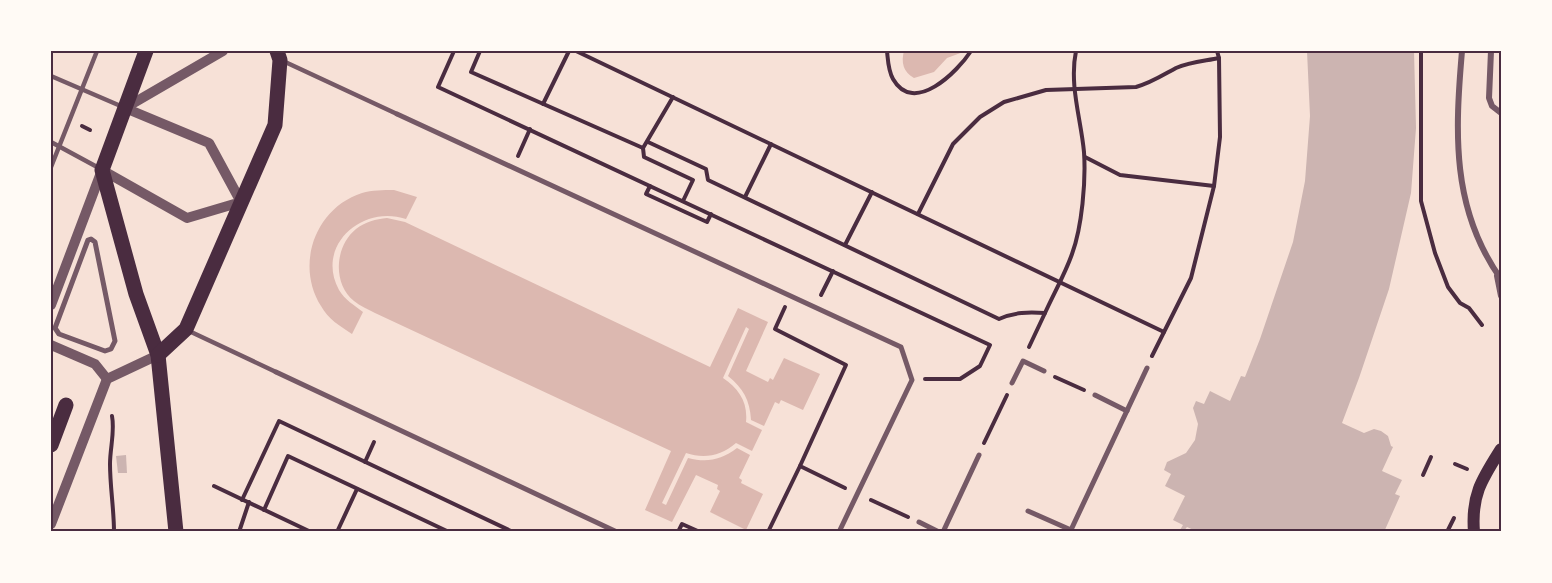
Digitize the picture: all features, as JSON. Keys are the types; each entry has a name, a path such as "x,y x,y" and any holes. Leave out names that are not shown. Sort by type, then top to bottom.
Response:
{"main road":[{"path":"146,51 102,170 136,294 158,355 176,532"},
{"path":"158,355 186,329 275,124 278,56"},
{"path":"51,445 66,405"},
{"path":"1474,532 1475,498 1484,476 1501,449"}],"street":[{"path":"125,108 223,51"},
{"path":"1462,51 1456,137 1459,170 1465,201 1474,228 1501,279"},
{"path":"1491,51 1489,98 1492,106 1501,113"},
{"path":"51,305 102,170 187,218 242,202 209,143 125,108"},
{"path":"397,114 901,347 912,380 838,532"},
{"path":"88,240 95,242 115,341 111,349 105,351 59,334 55,328 88,240"},
{"path":"1496,272 1501,296"},
{"path":"51,345 96,364 107,379"},
{"path":"51,524 107,379 158,355"},
{"path":"1012,384 1023,361 1044,371"},
{"path":"1028,511 1071,531 1147,368"},
{"path":"276,372 617,532"},
{"path":"1095,395 1127,411"},
{"path":"919,522 941,532 979,455"}],"lane":[{"path":"51,167 97,51"},
{"path":"278,56 397,114"},
{"path":"51,76 125,108"},
{"path":"51,142 102,170"},
{"path":"186,329 276,372"}],"path":[{"path":"454,51 438,87 990,345 980,366 960,379 912,380"},
{"path":"480,51 471,72 643,148"},
{"path":"543,104 569,51"},
{"path":"576,51 1164,332"},
{"path":"777,51 788,51"},
{"path":"887,51 894,80 907,91 916,92 939,85 953,74 971,51"},
{"path":"1153,354 1191,278 1214,186 1220,136 1217,51"},
{"path":"1421,51 1421,201 1435,254 1448,287 1482,325"},
{"path":"1032,339 1072,255 1078,235 1084,156 1074,90 1074,52"},
{"path":"918,214 954,144 980,117 1004,102 1031,93 1059,89 1137,87 1151,83 1193,62 1219,58"},
{"path":"673,98 643,148 644,158 693,180 683,201"},
{"path":"82,126 90,130"},
{"path":"523,146 530,129"},
{"path":"648,142 706,169 708,180 999,319 1023,312 1045,313"},
{"path":"745,197 771,144"},
{"path":"1084,156 1120,175 1214,186"},
{"path":"650,186 646,194 707,222 711,214"},
{"path":"845,245 872,192"},
{"path":"825,288 833,271"},
{"path":"768,532 846,365 775,329 790,295"},
{"path":"1044,371 1095,395"},
{"path":"979,455 1012,384"},
{"path":"109,412 113,419 110,464 114,532"},
{"path":"242,500 279,421 513,532"},
{"path":"365,462 375,442"},
{"path":"264,510 288,456 449,532"},
{"path":"1423,475 1431,457"},
{"path":"1455,464 1467,469"},
{"path":"800,466 823,477"},
{"path":"214,486 311,532"},
{"path":"337,532 357,489"},
{"path":"239,532 249,502"},
{"path":"678,532 682,524 700,532"}],"shaded area":[{"path":"904,51 966,51 947,58 934,72 914,78 907,73 904,66"},
{"path":"394,190 417,197 406,219 390,216 359,223 347,232 338,244 333,258 333,274 339,290 347,300 363,312 352,334 327,315 313,290 310,256 314,240 332,211 346,200 366,192"},
{"path":"387,218 405,222 710,367 738,308 768,322 746,371 768,382 770,378 773,380 784,358 820,374 803,410 781,400 779,404 775,402 764,426 751,420 745,395 728,376 749,329 746,327 723,378 734,387 744,402 746,422 762,430 752,451 736,443 712,455 699,456 686,453 662,503 666,505 688,458 714,459 737,448 750,455 739,478 742,480 741,483 763,494 746,530 710,512 720,491 717,489 718,485 696,475 672,522 645,510 671,451 375,313 354,301 342,285 339,275 340,255 349,236 356,229 371,221"}],"pier":[{"path":"51,51 90,51 54,144 51,145"}],"building":[{"path":"1307,51 1414,51 1416,128 1411,193 1389,289 1342,423 1364,433 1374,429 1388,436 1393,447 1382,471 1402,480 1395,494 1400,496 1384,532 1198,532 1187,527 1183,532 1180,530 1183,525 1173,520 1185,496 1165,486 1171,474 1164,470 1167,462 1186,453 1195,440 1198,424 1193,408 1196,401 1204,404 1210,391 1230,401 1241,376 1245,377 1293,242 1305,181 1310,116"},
{"path":"126,455 127,473 118,473 116,456"}]}
